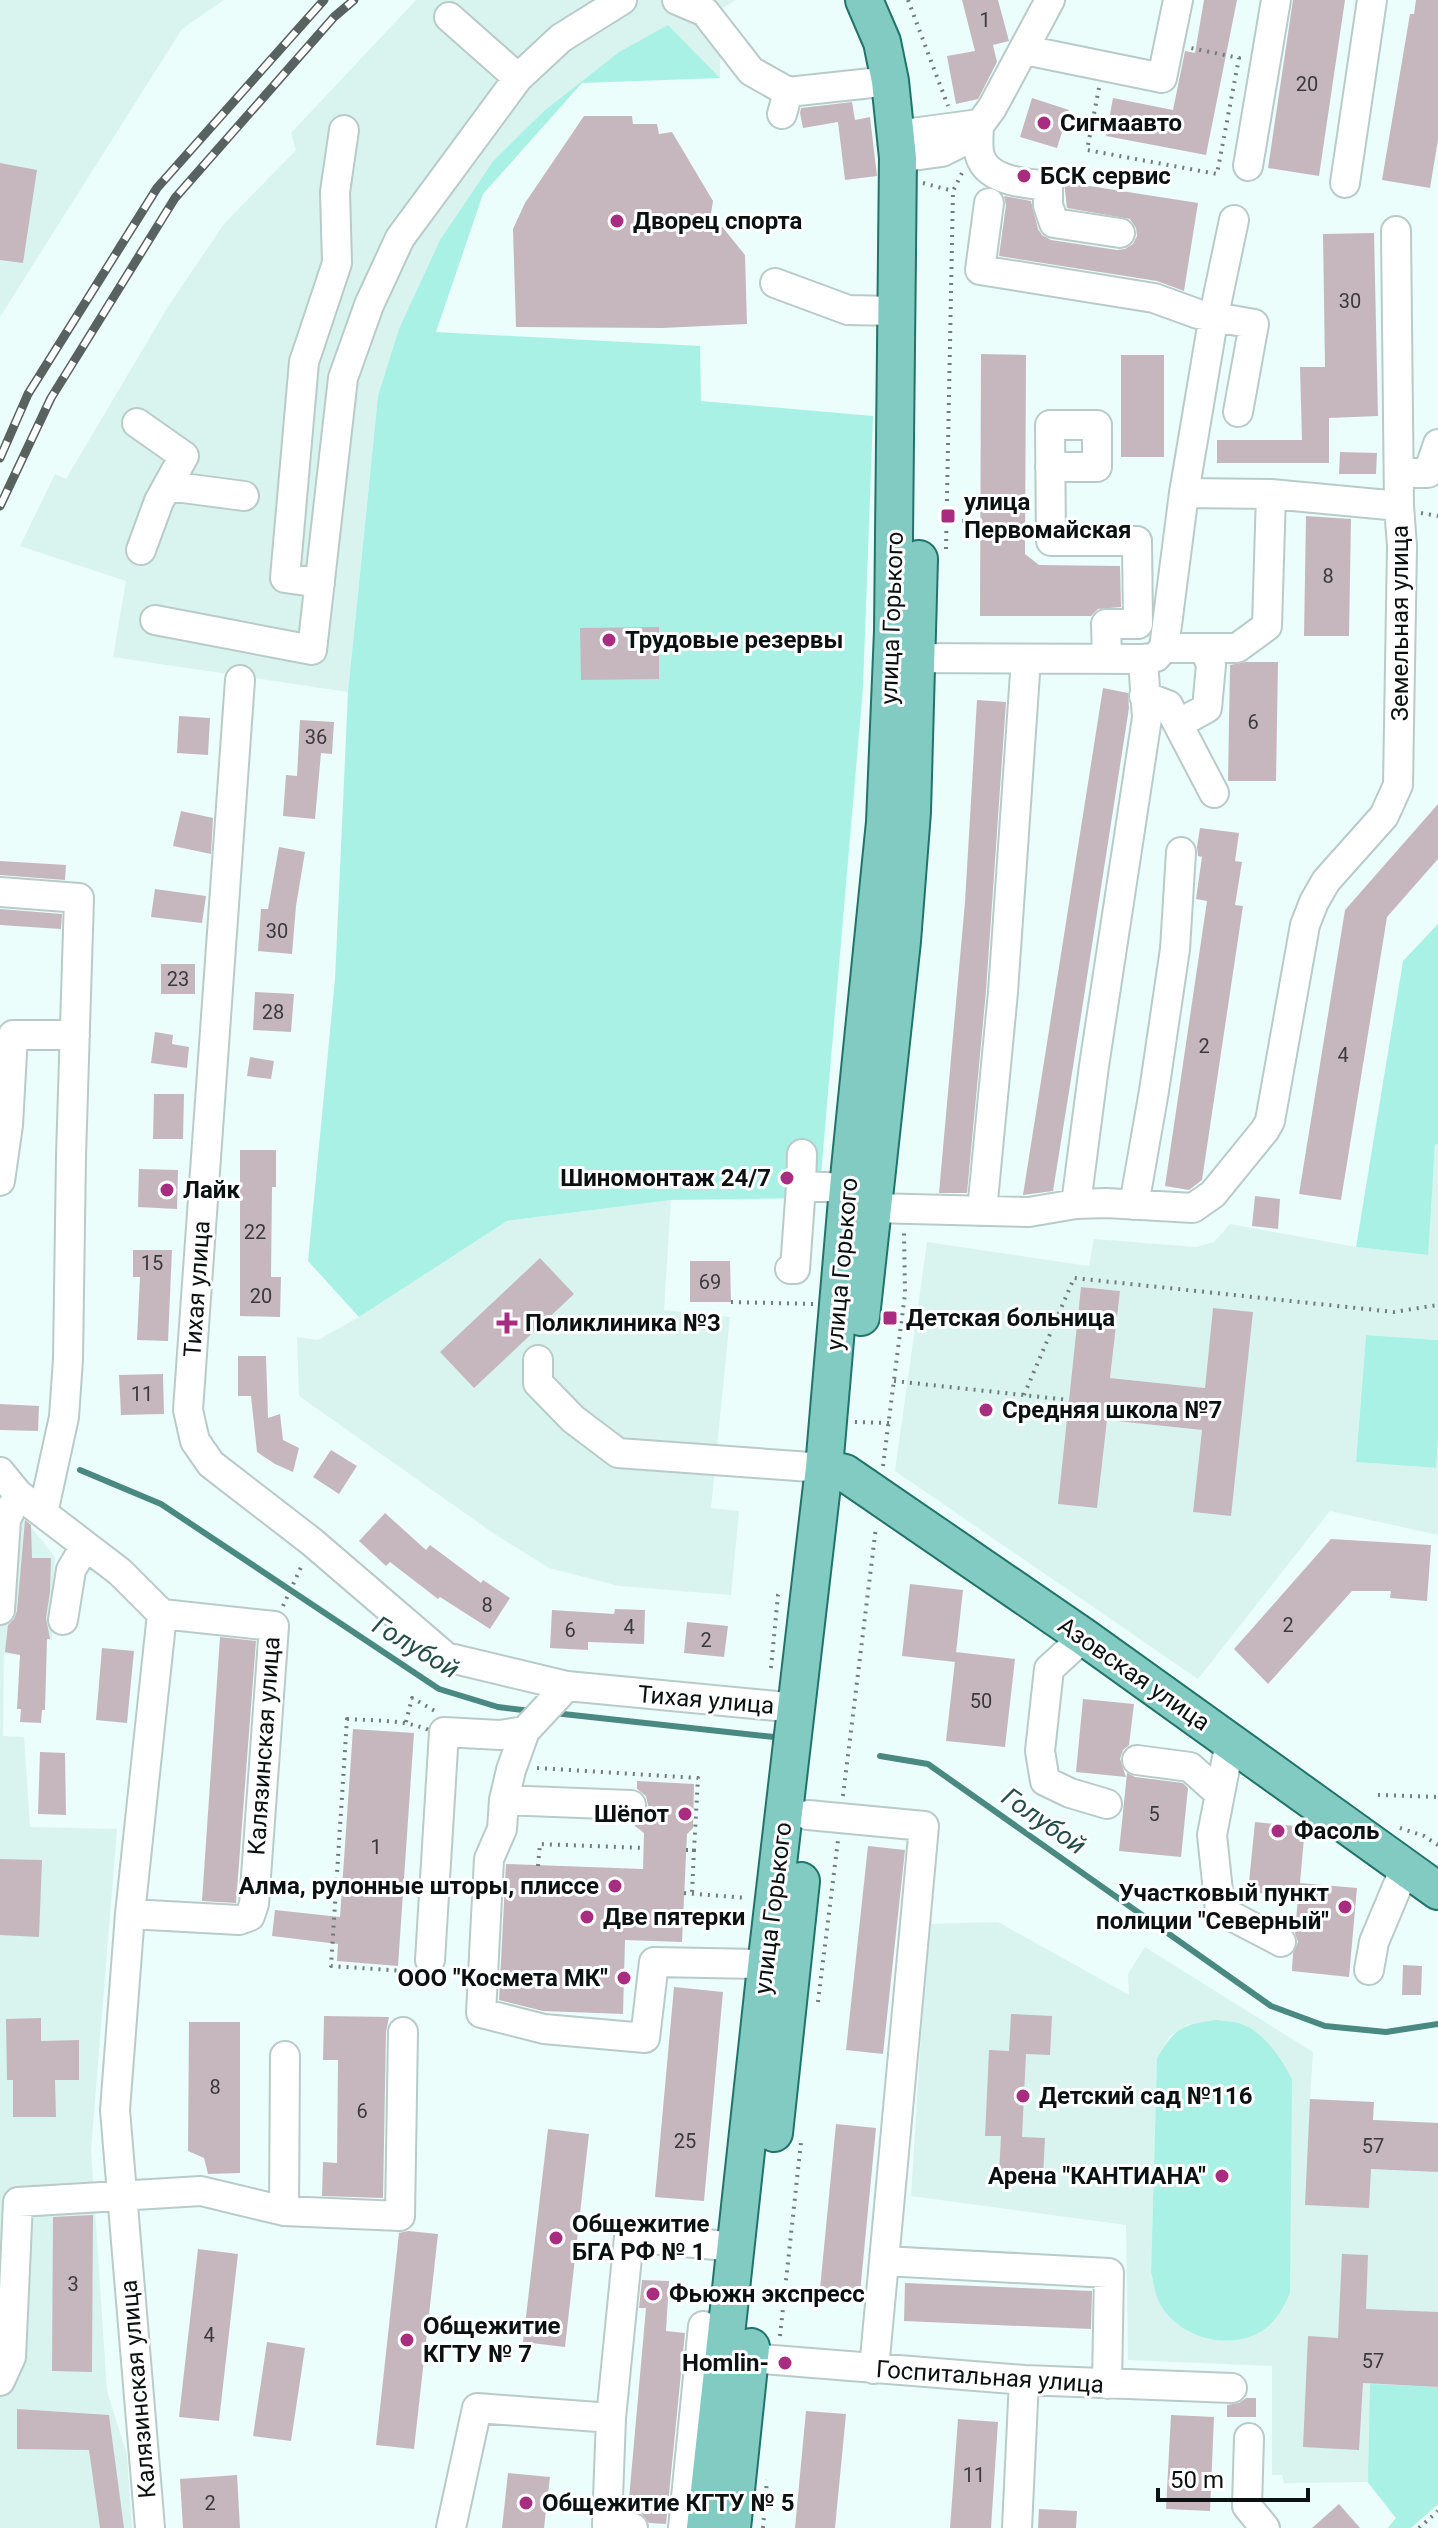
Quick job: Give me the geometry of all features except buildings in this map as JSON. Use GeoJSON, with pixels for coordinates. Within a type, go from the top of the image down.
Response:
{"type":"FeatureCollection","features":[{"type":"Feature","properties":{"kind":"main road","name":"улица Горького"},"geometry":{"type":"LineString","coordinates":[[705,2528],[797,1708],[834,1471],[861,1198],[903,927],[912,812],[904,658],[896,311],[915,88],[899,19],[864,0]]}},
{"type":"Feature","properties":{"kind":"main road","name":"улица Горького"},"geometry":{"type":"LineString","coordinates":[[899,19],[890,81],[908,145],[904,658]]}},
{"type":"Feature","properties":{"kind":"main road","name":"улица Горького"},"geometry":{"type":"LineString","coordinates":[[732,2528],[764,2359],[824,1817],[834,1471]]}},
{"type":"Feature","properties":{"kind":"main road","name":"Азовская улица"},"geometry":{"type":"LineString","coordinates":[[834,1471],[879,1497],[1084,1637],[1438,1891]]}},
{"type":"Feature","properties":{"kind":"street"},"geometry":{"type":"LineString","coordinates":[[155,620],[312,650],[343,378],[369,305],[400,238],[518,78],[561,38],[622,0]]}},
{"type":"Feature","properties":{"kind":"street"},"geometry":{"type":"LineString","coordinates":[[677,0],[705,12],[751,71],[785,103],[890,81]]}},
{"type":"Feature","properties":{"kind":"street"},"geometry":{"type":"LineString","coordinates":[[908,145],[942,152],[992,108],[1050,0]]}},
{"type":"Feature","properties":{"kind":"street"},"geometry":{"type":"LineString","coordinates":[[1025,50],[1162,78],[1178,0]]}},
{"type":"Feature","properties":{"kind":"street"},"geometry":{"type":"LineString","coordinates":[[1248,166],[1276,0]]}},
{"type":"Feature","properties":{"kind":"street"},"geometry":{"type":"LineString","coordinates":[[1345,183],[1372,0]]}},
{"type":"Feature","properties":{"kind":"street"},"geometry":{"type":"LineString","coordinates":[[449,17],[518,78]]}},
{"type":"Feature","properties":{"kind":"street"},"geometry":{"type":"LineString","coordinates":[[320,583],[285,578],[304,362],[337,263],[335,192],[344,130]]}},
{"type":"Feature","properties":{"kind":"street"},"geometry":{"type":"LineString","coordinates":[[964,132],[983,163],[1004,180],[1048,186],[1048,205],[1054,223],[1120,233]]}},
{"type":"Feature","properties":{"kind":"street"},"geometry":{"type":"LineString","coordinates":[[989,203],[980,270],[1155,293],[1198,314],[1254,324],[1238,412]]}},
{"type":"Feature","properties":{"kind":"street"},"geometry":{"type":"LineString","coordinates":[[1076,1204],[1154,654],[1214,315],[1234,220]]}},
{"type":"Feature","properties":{"kind":"street"},"geometry":{"type":"LineString","coordinates":[[1396,231],[1399,506]]}},
{"type":"Feature","properties":{"kind":"street"},"geometry":{"type":"LineString","coordinates":[[775,283],[848,310],[896,311]]}},
{"type":"Feature","properties":{"kind":"street"},"geometry":{"type":"LineString","coordinates":[[137,423],[184,456],[159,501],[141,550]]}},
{"type":"Feature","properties":{"kind":"street"},"geometry":{"type":"LineString","coordinates":[[1399,473],[1428,473],[1438,444]]}},
{"type":"Feature","properties":{"kind":"street"},"geometry":{"type":"LineString","coordinates":[[1050,467],[1051,541],[1137,541],[1138,624],[1106,624],[1107,659]]}},
{"type":"Feature","properties":{"kind":"street"},"geometry":{"type":"LineString","coordinates":[[168,486],[244,496]]}},
{"type":"Feature","properties":{"kind":"street","name":"Земельная улица"},"geometry":{"type":"LineString","coordinates":[[801,1186],[861,1198],[982,1211],[1029,1212],[1076,1204],[1193,1208],[1213,1194],[1270,1121],[1309,913],[1326,881],[1384,816],[1398,785],[1402,562],[1399,506],[1271,494],[1184,493]]}},
{"type":"Feature","properties":{"kind":"street"},"geometry":{"type":"LineString","coordinates":[[904,658],[1107,659],[1204,648],[1237,648],[1267,626],[1271,494]]}},
{"type":"Feature","properties":{"kind":"street"},"geometry":{"type":"LineString","coordinates":[[1178,724],[1207,708],[1211,665],[1204,648]]}},
{"type":"Feature","properties":{"kind":"street"},"geometry":{"type":"LineString","coordinates":[[982,1211],[1003,992],[1026,659]]}},
{"type":"Feature","properties":{"kind":"street","name":"Тихая улица"},"geometry":{"type":"LineString","coordinates":[[240,680],[188,1410],[195,1441],[211,1464],[312,1542],[446,1657],[562,1690],[797,1708]]}},
{"type":"Feature","properties":{"kind":"street"},"geometry":{"type":"LineString","coordinates":[[1146,707],[1168,705],[1214,793]]}},
{"type":"Feature","properties":{"kind":"street"},"geometry":{"type":"LineString","coordinates":[[1134,1205],[1175,949],[1181,852]]}},
{"type":"Feature","properties":{"kind":"street"},"geometry":{"type":"LineString","coordinates":[[0,892],[79,898],[68,1359],[64,1417],[43,1513]]}},
{"type":"Feature","properties":{"kind":"street"},"geometry":{"type":"LineString","coordinates":[[0,1181],[8,1125],[13,1035],[75,1035]]}},
{"type":"Feature","properties":{"kind":"street"},"geometry":{"type":"LineString","coordinates":[[790,1269],[795,1269],[802,1154]]}},
{"type":"Feature","properties":{"kind":"street"},"geometry":{"type":"LineString","coordinates":[[538,1360],[538,1383],[573,1419],[618,1453],[834,1471]]}},
{"type":"Feature","properties":{"kind":"street"},"geometry":{"type":"LineString","coordinates":[[0,1472],[18,1494],[120,1572],[162,1614]]}},
{"type":"Feature","properties":{"kind":"street"},"geometry":{"type":"LineString","coordinates":[[0,1610],[6,1520],[18,1494]]}},
{"type":"Feature","properties":{"kind":"street"},"geometry":{"type":"LineString","coordinates":[[63,1620],[71,1570],[85,1546]]}},
{"type":"Feature","properties":{"kind":"street","name":"Калязинская улица"},"geometry":{"type":"LineString","coordinates":[[130,1914],[239,1920],[250,1916],[254,1904],[274,1626],[162,1614],[130,1914],[115,2110],[150,2528]]}},
{"type":"Feature","properties":{"kind":"street"},"geometry":{"type":"LineString","coordinates":[[1084,1637],[1049,1669],[1040,1751],[1045,1781],[1070,1793],[1107,1804]]}},
{"type":"Feature","properties":{"kind":"street"},"geometry":{"type":"LineString","coordinates":[[562,1690],[525,1731],[511,1770],[502,1829],[489,1859],[481,2013],[544,2029],[645,2038],[654,1962],[758,1964],[766,1967]]}},
{"type":"Feature","properties":{"kind":"street"},"geometry":{"type":"LineString","coordinates":[[430,1960],[444,1732],[500,1735],[525,1731]]}},
{"type":"Feature","properties":{"kind":"street"},"geometry":{"type":"LineString","coordinates":[[1230,1742],[1212,1835],[1220,1910],[1281,1942]]}},
{"type":"Feature","properties":{"kind":"street"},"geometry":{"type":"LineString","coordinates":[[1137,1760],[1190,1767],[1220,1794]]}},
{"type":"Feature","properties":{"kind":"street"},"geometry":{"type":"LineString","coordinates":[[504,1800],[631,1805]]}},
{"type":"Feature","properties":{"kind":"street"},"geometry":{"type":"LineString","coordinates":[[824,1817],[924,1826],[874,2369]]}},
{"type":"Feature","properties":{"kind":"street"},"geometry":{"type":"LineString","coordinates":[[1369,1970],[1374,1942],[1405,1868]]}},
{"type":"Feature","properties":{"kind":"street"},"geometry":{"type":"LineString","coordinates":[[0,2381],[11,2357],[18,2202],[201,2191],[284,2211],[400,2216],[403,2032]]}},
{"type":"Feature","properties":{"kind":"street"},"geometry":{"type":"LineString","coordinates":[[284,2211],[285,2056]]}},
{"type":"Feature","properties":{"kind":"street"},"geometry":{"type":"LineString","coordinates":[[633,2528],[607,2525],[611,2418],[629,2237],[726,2246],[737,2250]]}},
{"type":"Feature","properties":{"kind":"street"},"geometry":{"type":"LineString","coordinates":[[884,2261],[1109,2273],[1107,2384]]}},
{"type":"Feature","properties":{"kind":"street"},"geometry":{"type":"LineString","coordinates":[[683,2528],[703,2326]]}},
{"type":"Feature","properties":{"kind":"street","name":"Госпитальная улица"},"geometry":{"type":"LineString","coordinates":[[764,2359],[1024,2380],[1232,2388]]}},
{"type":"Feature","properties":{"kind":"street"},"geometry":{"type":"LineString","coordinates":[[1017,2528],[1024,2380]]}},
{"type":"Feature","properties":{"kind":"street"},"geometry":{"type":"LineString","coordinates":[[451,2528],[477,2408],[611,2418]]}},
{"type":"Feature","properties":{"kind":"street"},"geometry":{"type":"LineString","coordinates":[[1249,2438],[1247,2506],[1265,2528]]}},
{"type":"Feature","properties":{"kind":"path"},"geometry":{"type":"LineString","coordinates":[[899,19],[964,132],[963,170],[953,191],[946,550]]}},
{"type":"Feature","properties":{"kind":"path"},"geometry":{"type":"LineString","coordinates":[[1103,66],[1087,150],[1217,174],[1239,58],[1169,44]]}},
{"type":"Feature","properties":{"kind":"path"},"geometry":{"type":"LineString","coordinates":[[946,521],[980,521]]}},
{"type":"Feature","properties":{"kind":"path"},"geometry":{"type":"LineString","coordinates":[[1024,1395],[1074,1278],[1394,1312],[1438,1305]]}},
{"type":"Feature","properties":{"kind":"path"},"geometry":{"type":"LineString","coordinates":[[731,1302],[824,1304]]}},
{"type":"Feature","properties":{"kind":"path"},"geometry":{"type":"LineString","coordinates":[[894,1381],[1069,1400]]}},
{"type":"Feature","properties":{"kind":"path"},"geometry":{"type":"LineString","coordinates":[[818,2002],[824,1817],[879,1497]]}},
{"type":"Feature","properties":{"kind":"path"},"geometry":{"type":"LineString","coordinates":[[274,1626],[312,1542]]}},
{"type":"Feature","properties":{"kind":"path"},"geometry":{"type":"LineString","coordinates":[[347,1719],[406,1722],[435,1733],[419,1972],[331,1966],[347,1719]]}},
{"type":"Feature","properties":{"kind":"path"},"geometry":{"type":"LineString","coordinates":[[1378,1795],[1438,1797]]}},
{"type":"Feature","properties":{"kind":"path"},"geometry":{"type":"LineString","coordinates":[[538,1866],[540,1844],[644,1848]]}},
{"type":"Feature","properties":{"kind":"path"},"geometry":{"type":"LineString","coordinates":[[686,1850],[694,1850],[692,1893]]}},
{"type":"Feature","properties":{"kind":"path"},"geometry":{"type":"LineString","coordinates":[[684,1893],[753,1898]]}},
{"type":"Feature","properties":{"kind":"path"},"geometry":{"type":"LineString","coordinates":[[764,2359],[802,2140]]}},
{"type":"Feature","properties":{"kind":"path"},"geometry":{"type":"LineString","coordinates":[[763,2528],[768,2467]]}},
{"type":"Feature","properties":{"kind":"path"},"geometry":{"type":"LineString","coordinates":[[1419,2528],[1438,2511]]}},
{"type":"Feature","properties":{"kind":"shaded area"},"geometry":{"type":"Polygon","coordinates":[[[0,0],[224,0],[182,29],[0,317],[0,0]]]}},
{"type":"Feature","properties":{"kind":"shaded area"},"geometry":{"type":"Polygon","coordinates":[[[416,0],[736,0],[721,9],[720,78],[668,26],[619,52],[545,110],[494,160],[378,396],[348,692],[113,657],[126,581],[20,546],[55,474],[66,479],[169,305],[224,224],[296,150],[291,133],[416,0]]]}},
{"type":"Feature","properties":{"kind":"shaded area","name":"Средняя школа №7"},"geometry":{"type":"Polygon","coordinates":[[[1438,1144],[1438,1340],[1366,1335],[1356,1462],[1435,1468],[1438,1436],[1438,1535],[1330,1511],[1198,1679],[895,1471],[927,1242],[1089,1266],[1094,1239],[1196,1247],[1214,1242],[1230,1224],[1356,1247],[1427,1255],[1435,1145],[1438,1144]],[[1082,1287],[1059,1504],[1097,1507],[1107,1420],[1202,1430],[1193,1512],[1231,1516],[1213,1308],[1205,1388],[1110,1378],[1120,1291],[1082,1287]]]}},
{"type":"Feature","properties":{"kind":"shaded area"},"geometry":{"type":"Polygon","coordinates":[[[671,1200],[664,1310],[730,1317],[711,1508],[739,1511],[731,1595],[619,1586],[549,1568],[493,1533],[299,1396],[297,1337],[318,1340],[507,1221],[671,1200]]]}},
{"type":"Feature","properties":{"kind":"shaded area"},"geometry":{"type":"Polygon","coordinates":[[[0,1488],[55,1557],[52,1640],[25,1638],[24,1655],[4,1654],[3,1736],[24,1737],[30,1827],[117,1829],[91,2150],[107,2391],[127,2455],[132,2528],[0,2528],[0,1488]]]}},
{"type":"Feature","properties":{"kind":"shaded area"},"geometry":{"type":"Polygon","coordinates":[[[998,1922],[1129,1995],[1128,1974],[1145,1947],[1313,2052],[1310,2099],[1373,2120],[1438,2123],[1438,2504],[1411,2528],[1388,2528],[1396,2518],[1367,2482],[1284,2483],[1282,2475],[1272,2475],[1272,2366],[1128,2360],[1126,2225],[911,2196],[928,1924],[998,1922]],[[1189,2024],[1170,2036],[1157,2058],[1151,2273],[1160,2304],[1175,2322],[1189,2024]]]}},
{"type":"Feature","properties":{"kind":"green space"},"geometry":{"type":"Polygon","coordinates":[[[668,25],[720,78],[582,83],[483,194],[436,332],[700,346],[701,401],[873,416],[863,687],[819,1198],[671,1200],[507,1221],[359,1317],[308,1261],[335,979],[348,692],[378,396],[399,329],[440,240],[494,160],[545,110],[619,52],[668,25]]]}},
{"type":"Feature","properties":{"kind":"green space"},"geometry":{"type":"Polygon","coordinates":[[[1438,924],[1438,1144],[1435,1145],[1428,1255],[1356,1247],[1403,961],[1438,924]]]}},
{"type":"Feature","properties":{"kind":"green space"},"geometry":{"type":"Polygon","coordinates":[[[1366,1335],[1438,1340],[1436,1468],[1356,1462],[1366,1335]]]}},
{"type":"Feature","properties":{"kind":"green space","name":"Арена \"КАНТИАНА\""},"geometry":{"type":"Polygon","coordinates":[[[1216,2020],[1238,2023],[1257,2033],[1277,2055],[1292,2079],[1290,2293],[1270,2324],[1247,2338],[1233,2340],[1204,2338],[1179,2325],[1160,2304],[1151,2273],[1157,2058],[1180,2030],[1216,2020]]]}},
{"type":"Feature","properties":{"kind":"green space"},"geometry":{"type":"Polygon","coordinates":[[[1370,2384],[1438,2387],[1438,2504],[1411,2528],[1388,2528],[1396,2518],[1368,2482],[1370,2384]]]}},
{"type":"Feature","properties":{"kind":"waterway","name":"Голубой"},"geometry":{"type":"LineString","coordinates":[[80,1470],[161,1504],[439,1689],[498,1707],[531,1711]]}},
{"type":"Feature","properties":{"kind":"waterway","name":"Голубой"},"geometry":{"type":"LineString","coordinates":[[554,1713],[774,1737]]}},
{"type":"Feature","properties":{"kind":"waterway","name":"Голубой"},"geometry":{"type":"LineString","coordinates":[[880,1756],[928,1764],[1271,2006],[1325,2026],[1386,2032],[1438,2024]]}},
{"type":"Feature","properties":{"kind":"railway"},"geometry":{"type":"LineString","coordinates":[[0,458],[28,394],[157,188],[324,0]]}},
{"type":"Feature","properties":{"kind":"railway"},"geometry":{"type":"LineString","coordinates":[[0,506],[51,398],[175,198],[334,17],[354,0]]}},
{"type":"Feature","properties":{"kind":"place","name":"Сигмаавто"},"geometry":{"type":"Point","coordinates":[1044,123]}},
{"type":"Feature","properties":{"kind":"place","name":"БСК сервис"},"geometry":{"type":"Point","coordinates":[1024,176]}},
{"type":"Feature","properties":{"kind":"place","name":"Дворец спорта"},"geometry":{"type":"Point","coordinates":[617,221]}},
{"type":"Feature","properties":{"kind":"place","name":"улица Первомайская"},"geometry":{"type":"Point","coordinates":[948,516]}},
{"type":"Feature","properties":{"kind":"place","name":"Трудовые резервы"},"geometry":{"type":"Point","coordinates":[609,640]}},
{"type":"Feature","properties":{"kind":"place","name":"Шиномонтаж 24/7"},"geometry":{"type":"Point","coordinates":[787,1178]}},
{"type":"Feature","properties":{"kind":"place","name":"Лайк"},"geometry":{"type":"Point","coordinates":[167,1190]}},
{"type":"Feature","properties":{"kind":"place","name":"Детская больница"},"geometry":{"type":"Point","coordinates":[890,1318]}},
{"type":"Feature","properties":{"kind":"place","name":"Поликлиника №3"},"geometry":{"type":"Point","coordinates":[507,1323]}},
{"type":"Feature","properties":{"kind":"place","name":"Средняя школа №7"},"geometry":{"type":"Point","coordinates":[986,1410]}},
{"type":"Feature","properties":{"kind":"place","name":"Шёпот"},"geometry":{"type":"Point","coordinates":[685,1814]}},
{"type":"Feature","properties":{"kind":"place","name":"Фасоль"},"geometry":{"type":"Point","coordinates":[1278,1831]}},
{"type":"Feature","properties":{"kind":"place","name":"Алма, рулонные шторы, плиссе"},"geometry":{"type":"Point","coordinates":[615,1886]}},
{"type":"Feature","properties":{"kind":"place","name":"Участковый пункт полиции \"Северный\""},"geometry":{"type":"Point","coordinates":[1345,1907]}},
{"type":"Feature","properties":{"kind":"place","name":"Две пятерки"},"geometry":{"type":"Point","coordinates":[587,1917]}},
{"type":"Feature","properties":{"kind":"place","name":"ООО \"Космета МК\""},"geometry":{"type":"Point","coordinates":[624,1978]}},
{"type":"Feature","properties":{"kind":"place","name":"Детский сад №116"},"geometry":{"type":"Point","coordinates":[1023,2096]}},
{"type":"Feature","properties":{"kind":"place","name":"Арена \"КАНТИАНА\""},"geometry":{"type":"Point","coordinates":[1222,2176]}},
{"type":"Feature","properties":{"kind":"place","name":"Общежитие БГА РФ № 1"},"geometry":{"type":"Point","coordinates":[556,2238]}},
{"type":"Feature","properties":{"kind":"place","name":"Фьюжн экспресс"},"geometry":{"type":"Point","coordinates":[653,2294]}},
{"type":"Feature","properties":{"kind":"place","name":"Общежитие КГТУ № 7"},"geometry":{"type":"Point","coordinates":[407,2340]}},
{"type":"Feature","properties":{"kind":"place","name":"Homlin-"},"geometry":{"type":"Point","coordinates":[785,2363]}},
{"type":"Feature","properties":{"kind":"place","name":"Общежитие КГТУ № 5"},"geometry":{"type":"Point","coordinates":[526,2503]}}]}
